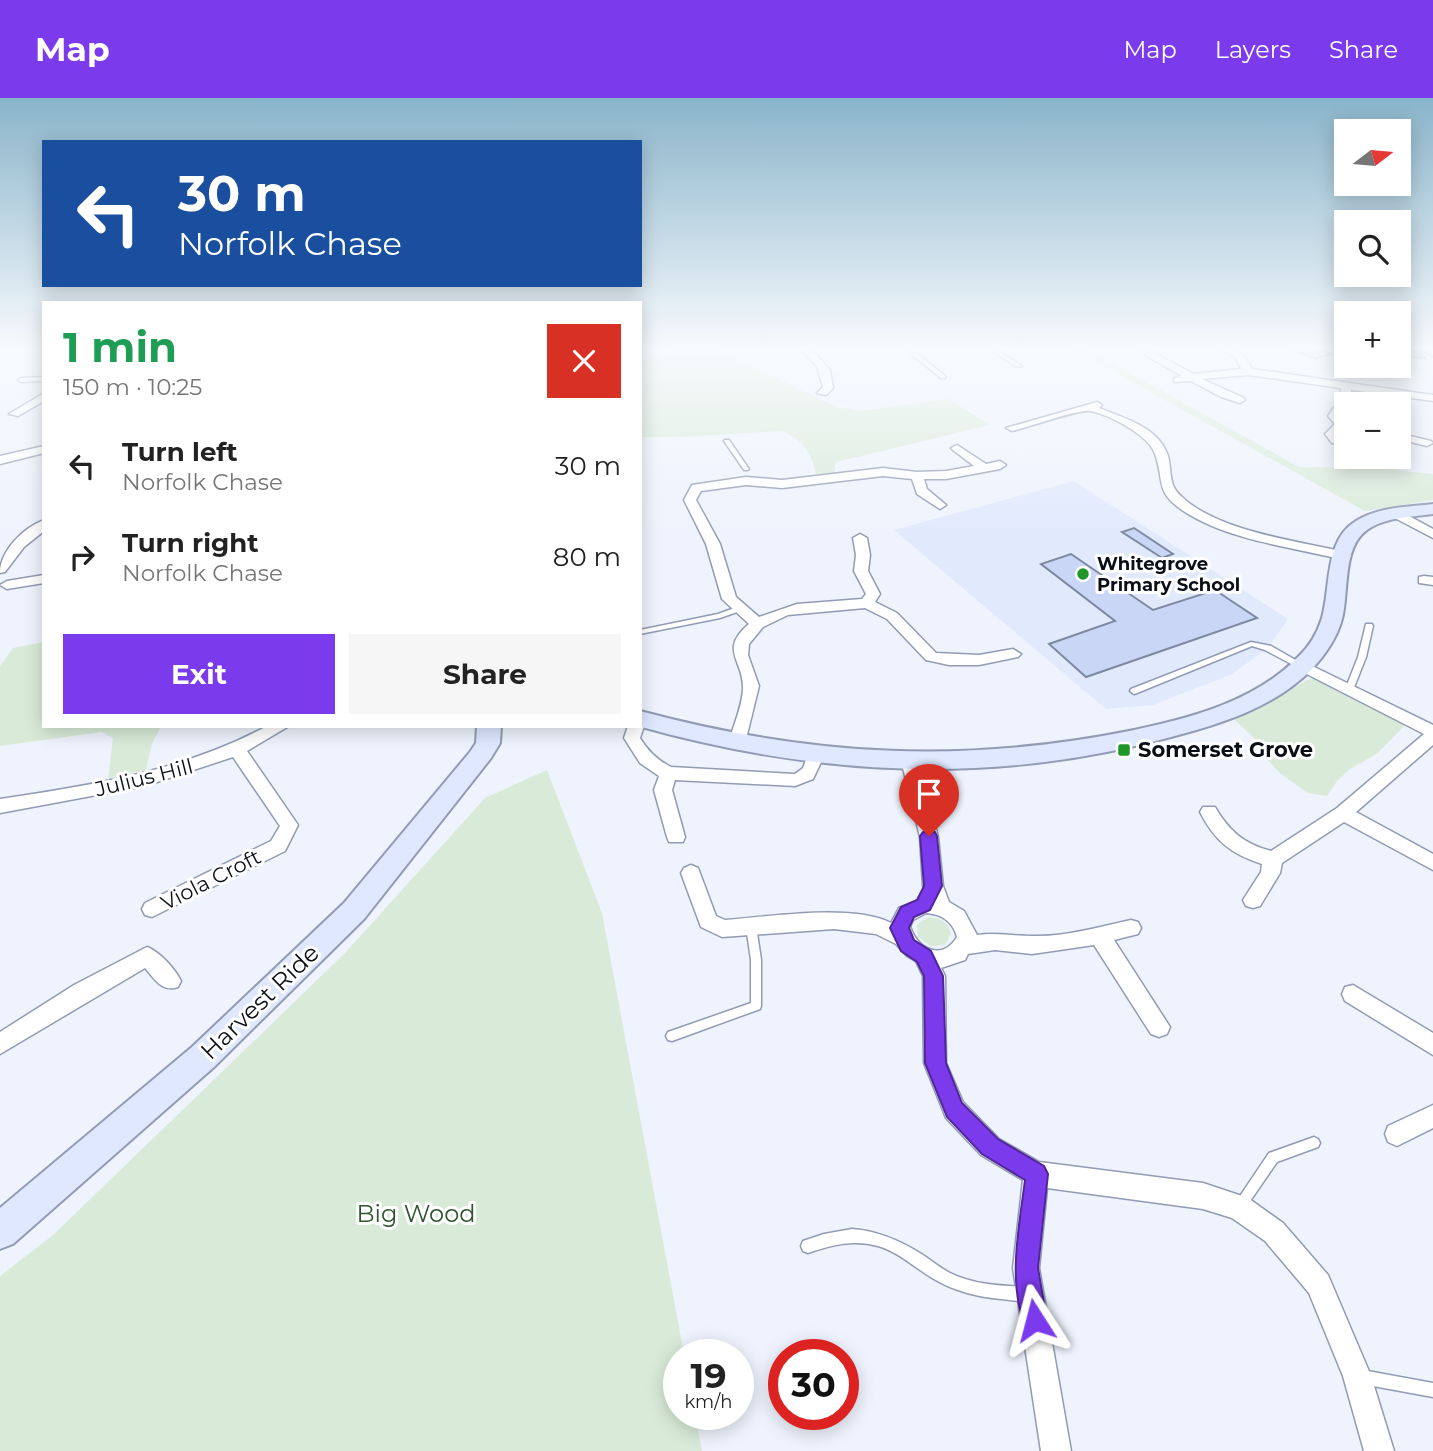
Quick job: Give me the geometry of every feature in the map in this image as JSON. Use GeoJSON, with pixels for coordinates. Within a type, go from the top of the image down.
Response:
{"type":"FeatureCollection","features":[{"type":"Feature","properties":{"kind":"street"},"geometry":{"type":"LineString","coordinates":[[14,414],[20,410]]}},
{"type":"Feature","properties":{"kind":"street"},"geometry":{"type":"LineString","coordinates":[[1012,428],[1077,410]]}},
{"type":"Feature","properties":{"kind":"street"},"geometry":{"type":"LineString","coordinates":[[1095,410],[1137,429],[1153,441],[1161,454],[1164,485],[1179,502],[1199,514],[1219,523],[1343,555]]}},
{"type":"Feature","properties":{"kind":"street"},"geometry":{"type":"LineString","coordinates":[[1411,439],[1427,443]]}},
{"type":"Feature","properties":{"kind":"street"},"geometry":{"type":"LineString","coordinates":[[957,447],[981,466]]}},
{"type":"Feature","properties":{"kind":"street"},"geometry":{"type":"LineString","coordinates":[[0,460],[42,449]]}},
{"type":"Feature","properties":{"kind":"street"},"geometry":{"type":"LineString","coordinates":[[758,624],[729,598],[713,544],[690,500],[696,488],[746,475],[782,484],[883,472],[917,476],[946,475],[981,466],[1000,465]]}},
{"type":"Feature","properties":{"kind":"street"},"geometry":{"type":"LineString","coordinates":[[917,476],[921,491],[940,505]]}},
{"type":"Feature","properties":{"kind":"street"},"geometry":{"type":"LineString","coordinates":[[642,721],[737,743],[815,756],[910,760],[1001,758],[1064,751],[1128,740],[1202,721],[1258,697],[1302,666],[1329,627],[1347,538],[1362,525],[1398,514],[1432,510]]}},
{"type":"Feature","properties":{"kind":"street"},"geometry":{"type":"LineString","coordinates":[[1398,514],[1433,534]]}},
{"type":"Feature","properties":{"kind":"street"},"geometry":{"type":"LineString","coordinates":[[0,569],[19,544],[42,526]]}},
{"type":"Feature","properties":{"kind":"street"},"geometry":{"type":"LineString","coordinates":[[860,538],[863,555],[861,571],[873,594],[867,603]]}},
{"type":"Feature","properties":{"kind":"street"},"geometry":{"type":"LineString","coordinates":[[0,543],[19,544]]}},
{"type":"Feature","properties":{"kind":"street"},"geometry":{"type":"LineString","coordinates":[[2,586],[42,579]]}},
{"type":"Feature","properties":{"kind":"street"},"geometry":{"type":"LineString","coordinates":[[737,743],[751,696],[751,681],[741,660],[741,644],[748,631],[773,614],[789,608],[828,605],[846,607],[867,603],[892,616],[931,657],[979,660],[1013,654]]}},
{"type":"Feature","properties":{"kind":"street"},"geometry":{"type":"LineString","coordinates":[[1253,900],[1270,873],[1273,859],[1343,813],[1433,734],[1302,666]]}},
{"type":"Feature","properties":{"kind":"street","name":"Julius Hill"},"geometry":{"type":"LineString","coordinates":[[0,806],[128,786],[197,766],[277,728]]}},
{"type":"Feature","properties":{"kind":"street"},"geometry":{"type":"LineString","coordinates":[[637,728],[632,738],[644,759],[656,769],[668,773],[795,780],[806,778],[812,770],[815,756]]}},
{"type":"Feature","properties":{"kind":"street","name":"Harvest Ride"},"geometry":{"type":"LineString","coordinates":[[0,1231],[203,1057],[354,911],[446,802],[496,732]]}},
{"type":"Feature","properties":{"kind":"street","name":"Viola Croft"},"geometry":{"type":"LineString","coordinates":[[152,909],[278,846],[289,825],[236,749]]}},
{"type":"Feature","properties":{"kind":"street"},"geometry":{"type":"LineString","coordinates":[[910,760],[929,836],[932,906]]}},
{"type":"Feature","properties":{"kind":"street"},"geometry":{"type":"LineString","coordinates":[[668,773],[663,790],[676,837]]}},
{"type":"Feature","properties":{"kind":"street"},"geometry":{"type":"LineString","coordinates":[[1209,812],[1219,831],[1234,845],[1251,854],[1273,859]]}},
{"type":"Feature","properties":{"kind":"street"},"geometry":{"type":"LineString","coordinates":[[1343,813],[1433,863]]}},
{"type":"Feature","properties":{"kind":"street"},"geometry":{"type":"LineString","coordinates":[[691,873],[708,921],[722,929],[834,921],[902,928]]}},
{"type":"Feature","properties":{"kind":"street"},"geometry":{"type":"LineString","coordinates":[[932,906],[960,919],[965,937],[953,957],[934,964],[915,952],[902,928],[907,912],[932,906]]}},
{"type":"Feature","properties":{"kind":"street"},"geometry":{"type":"LineString","coordinates":[[965,937],[1032,945],[1067,942],[1131,928]]}},
{"type":"Feature","properties":{"kind":"street"},"geometry":{"type":"LineString","coordinates":[[1099,935],[1160,1027]]}},
{"type":"Feature","properties":{"kind":"street"},"geometry":{"type":"LineString","coordinates":[[0,1044],[82,992],[147,956],[170,981]]}},
{"type":"Feature","properties":{"kind":"street"},"geometry":{"type":"LineString","coordinates":[[934,964],[935,1063],[954,1110],[990,1147],[1037,1174],[1203,1196],[1239,1207],[1274,1232],[1319,1284],[1357,1376],[1379,1451]]}},
{"type":"Feature","properties":{"kind":"street"},"geometry":{"type":"LineString","coordinates":[[1353,994],[1433,1045]]}},
{"type":"Feature","properties":{"kind":"street"},"geometry":{"type":"LineString","coordinates":[[1397,1134],[1433,1116]]}},
{"type":"Feature","properties":{"kind":"street"},"geometry":{"type":"LineString","coordinates":[[1037,1174],[1026,1268],[1056,1451]]}},
{"type":"Feature","properties":{"kind":"lane"},"geometry":{"type":"LineString","coordinates":[[727,441],[746,475]]}},
{"type":"Feature","properties":{"kind":"lane"},"geometry":{"type":"LineString","coordinates":[[642,632],[720,616],[740,608]]}},
{"type":"Feature","properties":{"kind":"lane"},"geometry":{"type":"LineString","coordinates":[[1349,690],[1363,657],[1370,626]]}},
{"type":"Feature","properties":{"kind":"lane"},"geometry":{"type":"LineString","coordinates":[[1134,691],[1251,644],[1268,648],[1302,666]]}},
{"type":"Feature","properties":{"kind":"lane"},"geometry":{"type":"LineString","coordinates":[[672,1036],[756,1006],[756,960],[751,926]]}},
{"type":"Feature","properties":{"kind":"lane"},"geometry":{"type":"LineString","coordinates":[[1239,1207],[1273,1157],[1314,1143]]}},
{"type":"Feature","properties":{"kind":"lane"},"geometry":{"type":"LineString","coordinates":[[808,1246],[851,1234],[872,1236],[903,1250],[947,1279],[960,1284],[995,1292],[1031,1294]]}},
{"type":"Feature","properties":{"kind":"lane"},"geometry":{"type":"LineString","coordinates":[[1357,1376],[1433,1390]]}},
{"type":"Feature","properties":{"kind":"shaded area","name":"Whitegrove Primary School"},"geometry":{"type":"Polygon","coordinates":[[[1074,481],[1288,619],[1268,648],[1232,674],[1153,705],[1106,709],[894,530],[1074,481]]]}},
{"type":"Feature","properties":{"kind":"green space"},"geometry":{"type":"Polygon","coordinates":[[[642,410],[966,410],[990,425],[836,462],[834,473],[816,474],[812,460],[800,442],[781,431],[642,437],[642,410]]]}},
{"type":"Feature","properties":{"kind":"green space"},"geometry":{"type":"Polygon","coordinates":[[[1183,410],[1197,410],[1299,467],[1385,469],[1433,474],[1433,500],[1365,511],[1183,410]]]}},
{"type":"Feature","properties":{"kind":"green space"},"geometry":{"type":"Polygon","coordinates":[[[42,642],[42,728],[160,728],[152,744],[146,770],[108,778],[113,738],[102,732],[0,746],[0,666],[13,648],[42,642]]]}},
{"type":"Feature","properties":{"kind":"green space"},"geometry":{"type":"Polygon","coordinates":[[[1312,678],[1406,724],[1378,753],[1350,769],[1337,781],[1327,796],[1308,793],[1281,774],[1263,755],[1259,743],[1233,718],[1312,678]]]}},
{"type":"Feature","properties":{"kind":"green space","name":"Big Wood"},"geometry":{"type":"Polygon","coordinates":[[[547,770],[602,913],[681,1339],[663,1339],[663,1430],[698,1430],[702,1451],[0,1451],[0,1276],[53,1235],[345,953],[485,798],[547,770]]]}},
{"type":"Feature","properties":{"kind":"green space"},"geometry":{"type":"Polygon","coordinates":[[[929,917],[948,926],[951,934],[945,945],[930,946],[918,937],[917,924],[929,917]]]}},
{"type":"Feature","properties":{"kind":"building"},"geometry":{"type":"Polygon","coordinates":[[[1134,528],[1173,554],[1162,558],[1122,532],[1134,528]]]}},
{"type":"Feature","properties":{"kind":"building"},"geometry":{"type":"Polygon","coordinates":[[[1071,554],[1153,610],[1215,590],[1257,618],[1086,677],[1049,644],[1115,621],[1041,564],[1071,554]]]}},
{"type":"Feature","properties":{"kind":"place","name":"Whitegrove Primary School"},"geometry":{"type":"Point","coordinates":[1083,574]}},
{"type":"Feature","properties":{"kind":"place","name":"Somerset Grove"},"geometry":{"type":"Point","coordinates":[1124,750]}},
{"type":"Feature","properties":{"kind":"route"},"geometry":{"type":"LineString","coordinates":[[929,836],[933,886],[924,905],[914,907],[902,918],[902,938],[907,946],[924,957],[934,976],[935,1063],[954,1110],[990,1147],[1037,1174],[1026,1268],[1035,1320]]}}]}
